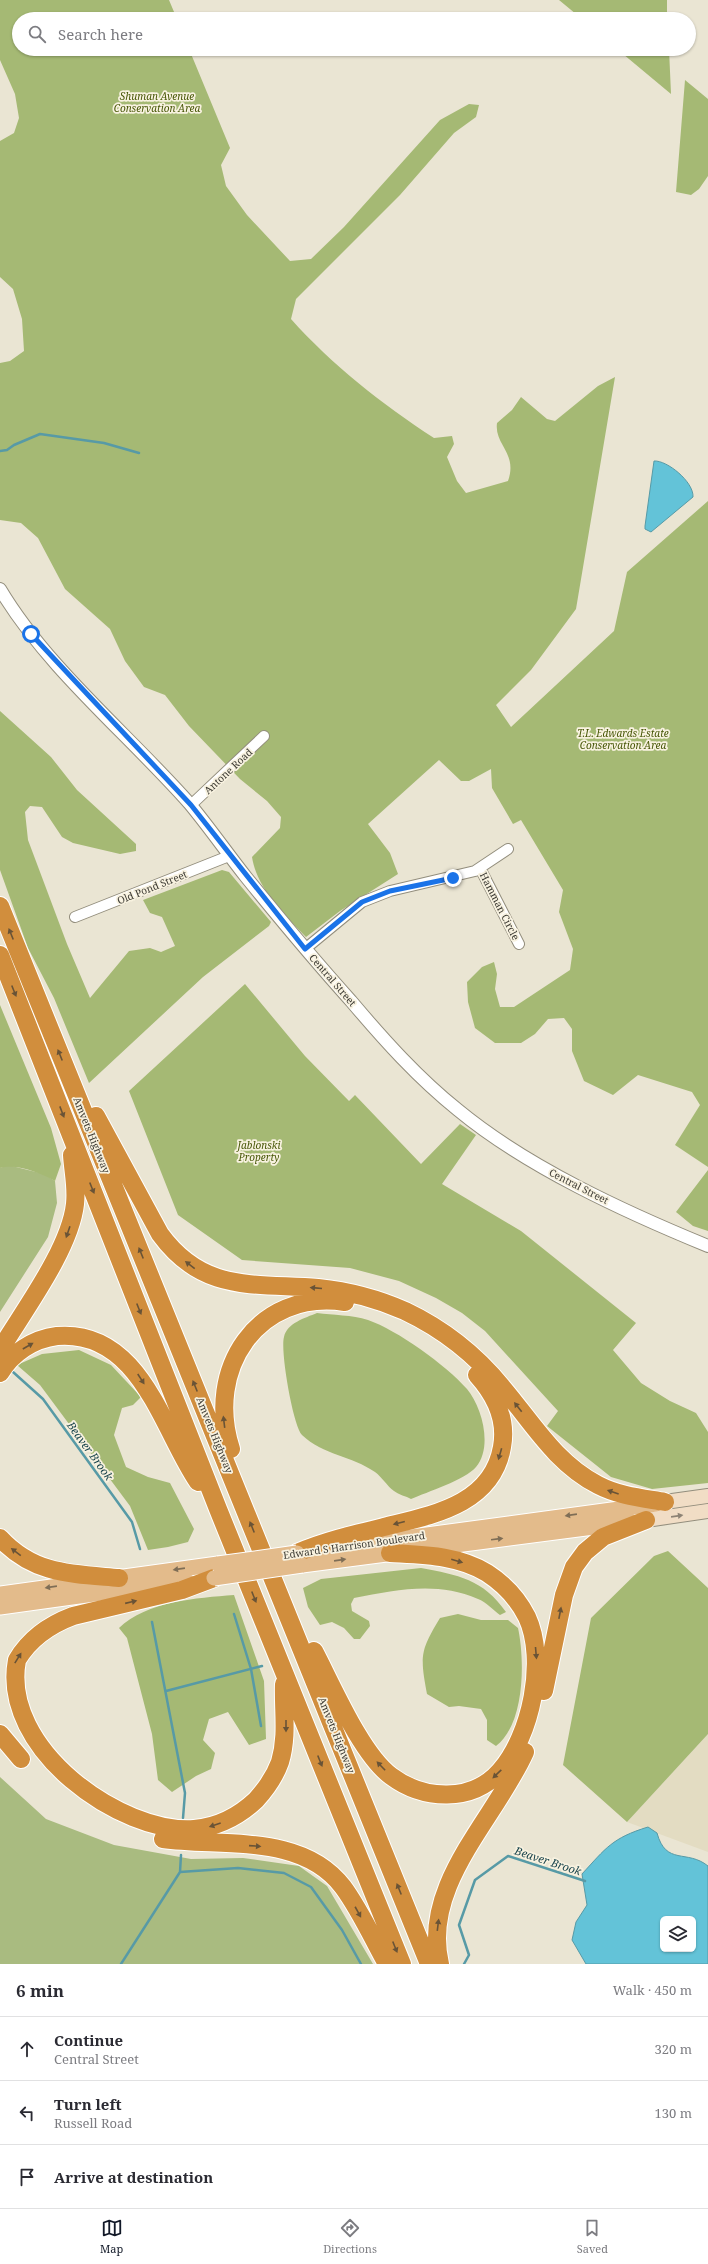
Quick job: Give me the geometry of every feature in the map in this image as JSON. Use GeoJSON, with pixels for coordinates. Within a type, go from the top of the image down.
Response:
{"type":"FeatureCollection","features":[{"type":"Feature","properties":{"kind":"highway","name":"Amvets Highway"},"geometry":{"type":"LineString","coordinates":[[0,906],[429,1964]]}},
{"type":"Feature","properties":{"kind":"highway","name":"Amvets Highway"},"geometry":{"type":"LineString","coordinates":[[0,955],[218,1509],[402,1964]]}},
{"type":"Feature","properties":{"kind":"highway"},"geometry":{"type":"LineString","coordinates":[[68,1075],[88,1100],[160,1234],[172,1250],[198,1271],[224,1281],[237,1283],[338,1291],[372,1299],[405,1312],[449,1336],[477,1360],[503,1387],[556,1455],[571,1469],[607,1490],[626,1496],[665,1502]]}},
{"type":"Feature","properties":{"kind":"highway"},"geometry":{"type":"LineString","coordinates":[[0,1350],[56,1258],[67,1234],[75,1197],[72,1138]]}},
{"type":"Feature","properties":{"kind":"highway"},"geometry":{"type":"LineString","coordinates":[[236,1487],[233,1453],[225,1426],[223,1409],[228,1376],[234,1359],[245,1341],[258,1326],[278,1312],[303,1303],[327,1301],[350,1303],[376,1310],[422,1331],[457,1355],[476,1374],[495,1399],[503,1431],[499,1459],[488,1480],[480,1489],[462,1503],[438,1514],[321,1543],[299,1559]]}},
{"type":"Feature","properties":{"kind":"highway"},"geometry":{"type":"LineString","coordinates":[[0,1373],[8,1362],[26,1347],[43,1339],[76,1336],[88,1339],[113,1352],[140,1377],[197,1481],[218,1509]]}},
{"type":"Feature","properties":{"kind":"highway"},"geometry":{"type":"LineString","coordinates":[[440,1964],[436,1938],[437,1923],[444,1895],[454,1873],[514,1774],[535,1729],[570,1575],[585,1552],[603,1537],[646,1520]]}},
{"type":"Feature","properties":{"kind":"highway"},"geometry":{"type":"LineString","coordinates":[[0,1538],[24,1558],[52,1571],[68,1574],[120,1578]]}},
{"type":"Feature","properties":{"kind":"highway"},"geometry":{"type":"LineString","coordinates":[[294,1628],[311,1647],[366,1748],[390,1775],[402,1784],[425,1793],[448,1795],[469,1791],[495,1777],[505,1765],[516,1746],[530,1705],[537,1664],[534,1639],[528,1618],[509,1591],[499,1582],[474,1567],[436,1556],[390,1553]]}},
{"type":"Feature","properties":{"kind":"highway"},"geometry":{"type":"LineString","coordinates":[[216,1571],[182,1590],[73,1616],[57,1622],[34,1638],[16,1662],[7,1687],[7,1708],[10,1719],[23,1744],[37,1760],[64,1784],[86,1799],[111,1811],[140,1822],[168,1828],[181,1830],[209,1827],[232,1818],[252,1804],[275,1774],[285,1740],[284,1673]]}},
{"type":"Feature","properties":{"kind":"highway"},"geometry":{"type":"LineString","coordinates":[[0,1734],[30,1769]]}},
{"type":"Feature","properties":{"kind":"highway"},"geometry":{"type":"LineString","coordinates":[[81,1808],[122,1827],[163,1839],[276,1848],[306,1856],[332,1874],[343,1887],[387,1964]]}},
{"type":"Feature","properties":{"kind":"main road","name":"Edward S Harrison Boulevard"},"geometry":{"type":"LineString","coordinates":[[0,1607],[216,1571],[708,1496]]}},
{"type":"Feature","properties":{"kind":"main road","name":"Edward S Harrison Boulevard"},"geometry":{"type":"LineString","coordinates":[[299,1559],[390,1553],[708,1512]]}},
{"type":"Feature","properties":{"kind":"main road","name":"Edward S Harrison Boulevard"},"geometry":{"type":"LineString","coordinates":[[0,1594],[120,1578],[216,1571]]}},
{"type":"Feature","properties":{"kind":"street","name":"Central Street"},"geometry":{"type":"LineString","coordinates":[[0,589],[21,622],[40,645],[191,805],[305,949],[406,1063],[439,1094],[477,1126],[508,1147],[567,1180],[708,1246]]}},
{"type":"Feature","properties":{"kind":"street","name":"Antone Road"},"geometry":{"type":"LineString","coordinates":[[191,805],[264,736]]}},
{"type":"Feature","properties":{"kind":"street"},"geometry":{"type":"LineString","coordinates":[[305,949],[350,910],[369,899],[390,891],[453,878],[480,868],[508,849]]}},
{"type":"Feature","properties":{"kind":"street","name":"Old Pond Street"},"geometry":{"type":"LineString","coordinates":[[75,917],[230,856]]}},
{"type":"Feature","properties":{"kind":"street","name":"Hamman Circle"},"geometry":{"type":"LineString","coordinates":[[480,868],[519,944]]}},
{"type":"Feature","properties":{"kind":"shaded area"},"geometry":{"type":"Polygon","coordinates":[[[708,1734],[708,1852],[627,1822],[708,1734]]]}},
{"type":"Feature","properties":{"kind":"green space"},"geometry":{"type":"Polygon","coordinates":[[[0,0],[169,0],[174,12],[12,12],[12,56],[192,56],[230,148],[221,165],[226,186],[247,215],[290,261],[311,259],[344,227],[440,120],[469,104],[479,105],[476,117],[454,133],[400,195],[296,299],[291,319],[340,368],[396,412],[434,438],[452,436],[454,444],[447,457],[457,481],[466,493],[508,481],[510,463],[497,431],[497,423],[512,410],[521,397],[547,419],[555,421],[598,386],[615,377],[576,609],[531,670],[496,705],[511,727],[614,631],[627,572],[708,501],[708,1167],[675,1145],[700,1105],[692,1092],[638,1075],[613,1095],[584,1081],[572,1051],[572,1029],[564,1018],[548,1019],[535,1034],[521,1043],[495,1043],[475,1028],[468,1002],[467,982],[482,967],[494,962],[497,974],[495,989],[500,1007],[514,1007],[570,970],[573,949],[559,912],[563,890],[521,820],[513,824],[492,788],[491,769],[469,781],[461,781],[439,760],[368,824],[390,853],[398,874],[340,911],[306,937],[273,901],[266,891],[255,869],[252,857],[280,828],[281,817],[267,801],[240,779],[189,726],[165,695],[144,687],[125,661],[110,629],[65,589],[38,538],[21,523],[0,520],[0,363],[10,361],[24,351],[22,319],[13,289],[0,277],[0,141],[14,133],[19,118],[15,94],[0,60],[0,0]]]}},
{"type":"Feature","properties":{"kind":"green space"},"geometry":{"type":"Polygon","coordinates":[[[559,0],[667,0],[667,12],[574,12],[559,0]]]}},
{"type":"Feature","properties":{"kind":"green space"},"geometry":{"type":"Polygon","coordinates":[[[625,56],[669,56],[671,94],[625,56]]]}},
{"type":"Feature","properties":{"kind":"green space"},"geometry":{"type":"Polygon","coordinates":[[[685,80],[708,99],[708,176],[699,189],[691,195],[676,192],[685,80]]]}},
{"type":"Feature","properties":{"kind":"green space"},"geometry":{"type":"Polygon","coordinates":[[[0,711],[51,757],[77,790],[136,844],[136,851],[120,854],[73,843],[62,837],[42,807],[30,806],[25,812],[28,840],[67,944],[90,998],[129,951],[150,948],[161,952],[175,946],[162,917],[150,913],[143,900],[222,870],[229,872],[271,922],[269,926],[203,977],[89,1083],[54,998],[28,948],[0,870],[0,711]]]}},
{"type":"Feature","properties":{"kind":"green space","name":"Jablonski Property"},"geometry":{"type":"Polygon","coordinates":[[[245,984],[305,1056],[349,1101],[355,1095],[421,1164],[460,1124],[476,1135],[442,1184],[521,1231],[636,1323],[613,1350],[641,1383],[670,1401],[696,1413],[708,1432],[708,1483],[652,1489],[611,1477],[547,1426],[558,1411],[485,1331],[462,1313],[436,1298],[399,1281],[350,1268],[242,1260],[178,1215],[129,1091],[245,984]]]}},
{"type":"Feature","properties":{"kind":"green space"},"geometry":{"type":"Polygon","coordinates":[[[0,1005],[51,1128],[61,1164],[55,1181],[36,1172],[21,1168],[0,1168],[0,1005]]]}},
{"type":"Feature","properties":{"kind":"green space"},"geometry":{"type":"Polygon","coordinates":[[[8,1165],[44,1174],[55,1181],[57,1203],[48,1237],[0,1312],[0,1168],[8,1165]]]}},
{"type":"Feature","properties":{"kind":"green space"},"geometry":{"type":"Polygon","coordinates":[[[708,1170],[708,1231],[693,1226],[676,1212],[708,1170]]]}},
{"type":"Feature","properties":{"kind":"green space"},"geometry":{"type":"Polygon","coordinates":[[[317,1313],[356,1317],[380,1325],[407,1340],[434,1359],[467,1389],[481,1416],[485,1438],[481,1459],[471,1472],[455,1481],[411,1499],[394,1491],[375,1472],[357,1462],[319,1447],[302,1435],[298,1429],[291,1403],[283,1345],[284,1337],[289,1328],[302,1319],[317,1313]]]}},
{"type":"Feature","properties":{"kind":"green space"},"geometry":{"type":"Polygon","coordinates":[[[79,1350],[111,1365],[141,1397],[133,1405],[122,1408],[114,1435],[126,1467],[148,1477],[170,1483],[194,1529],[188,1542],[148,1550],[130,1506],[40,1385],[17,1365],[42,1354],[79,1350]]]}},
{"type":"Feature","properties":{"kind":"green space"},"geometry":{"type":"Polygon","coordinates":[[[668,1551],[708,1588],[708,1734],[627,1822],[563,1765],[591,1618],[654,1556],[668,1551]]]}},
{"type":"Feature","properties":{"kind":"green space"},"geometry":{"type":"Polygon","coordinates":[[[421,1568],[458,1576],[479,1585],[497,1601],[506,1612],[500,1615],[481,1600],[462,1593],[447,1590],[416,1589],[370,1595],[354,1598],[351,1604],[352,1611],[369,1621],[370,1626],[360,1639],[354,1639],[344,1628],[332,1622],[320,1625],[308,1607],[303,1588],[321,1579],[421,1568]]]}},
{"type":"Feature","properties":{"kind":"green space"},"geometry":{"type":"Polygon","coordinates":[[[234,1595],[264,1681],[266,1739],[249,1745],[228,1712],[209,1719],[203,1740],[215,1753],[211,1769],[196,1776],[172,1792],[158,1780],[152,1734],[127,1638],[119,1628],[130,1619],[158,1606],[173,1602],[234,1595]]]}},
{"type":"Feature","properties":{"kind":"green space"},"geometry":{"type":"Polygon","coordinates":[[[458,1614],[481,1620],[508,1620],[518,1628],[522,1657],[522,1674],[518,1707],[513,1723],[506,1736],[496,1746],[487,1740],[487,1720],[481,1709],[459,1706],[449,1707],[427,1694],[423,1671],[423,1654],[425,1647],[440,1618],[458,1614]]]}},
{"type":"Feature","properties":{"kind":"green space"},"geometry":{"type":"Polygon","coordinates":[[[0,1777],[46,1819],[114,1845],[191,1859],[243,1858],[299,1866],[327,1886],[373,1964],[0,1964],[0,1777]]]}},
{"type":"Feature","properties":{"kind":"water"},"geometry":{"type":"Polygon","coordinates":[[[654,461],[666,464],[679,473],[689,485],[693,497],[651,532],[645,529],[645,526],[654,461]]]}},
{"type":"Feature","properties":{"kind":"water"},"geometry":{"type":"Polygon","coordinates":[[[648,1827],[657,1833],[666,1850],[678,1856],[700,1861],[708,1866],[708,1964],[586,1964],[572,1940],[576,1922],[587,1905],[582,1874],[610,1845],[626,1835],[648,1827]]]}},
{"type":"Feature","properties":{"kind":"waterway"},"geometry":{"type":"LineString","coordinates":[[0,451],[7,450],[14,445],[40,434],[104,443],[139,453]]}},
{"type":"Feature","properties":{"kind":"waterway","name":"Beaver Brook"},"geometry":{"type":"LineString","coordinates":[[13,1372],[43,1399],[132,1522],[140,1549]]}},
{"type":"Feature","properties":{"kind":"waterway"},"geometry":{"type":"LineString","coordinates":[[234,1614],[251,1669],[261,1726]]}},
{"type":"Feature","properties":{"kind":"waterway","name":"Beaver Brook"},"geometry":{"type":"LineString","coordinates":[[152,1622],[185,1793],[183,1818]]}},
{"type":"Feature","properties":{"kind":"waterway"},"geometry":{"type":"LineString","coordinates":[[166,1691],[262,1666]]}},
{"type":"Feature","properties":{"kind":"waterway","name":"Beaver Brook"},"geometry":{"type":"LineString","coordinates":[[180,1872],[181,1855]]}},
{"type":"Feature","properties":{"kind":"waterway","name":"Beaver Brook"},"geometry":{"type":"LineString","coordinates":[[464,1964],[469,1955],[459,1925],[475,1880],[508,1856],[585,1881]]}},
{"type":"Feature","properties":{"kind":"waterway","name":"Beaver Brook"},"geometry":{"type":"LineString","coordinates":[[180,1872],[238,1868],[284,1873],[311,1887],[342,1930],[361,1964]]}},
{"type":"Feature","properties":{"kind":"waterway"},"geometry":{"type":"LineString","coordinates":[[121,1964],[180,1872]]}},
{"type":"Feature","properties":{"kind":"route"},"geometry":{"type":"LineString","coordinates":[[31,634],[72,680],[191,805],[247,878],[305,949],[311,942],[362,902],[390,891],[453,878]]}},
{"type":"Feature","properties":{"kind":"park label","name":"Shuman Avenue Conservation Area"},"geometry":{"type":"Point","coordinates":[157,102]}},
{"type":"Feature","properties":{"kind":"park label","name":"T.L. Edwards Estate Conservation Area"},"geometry":{"type":"Point","coordinates":[623,738]}}]}
